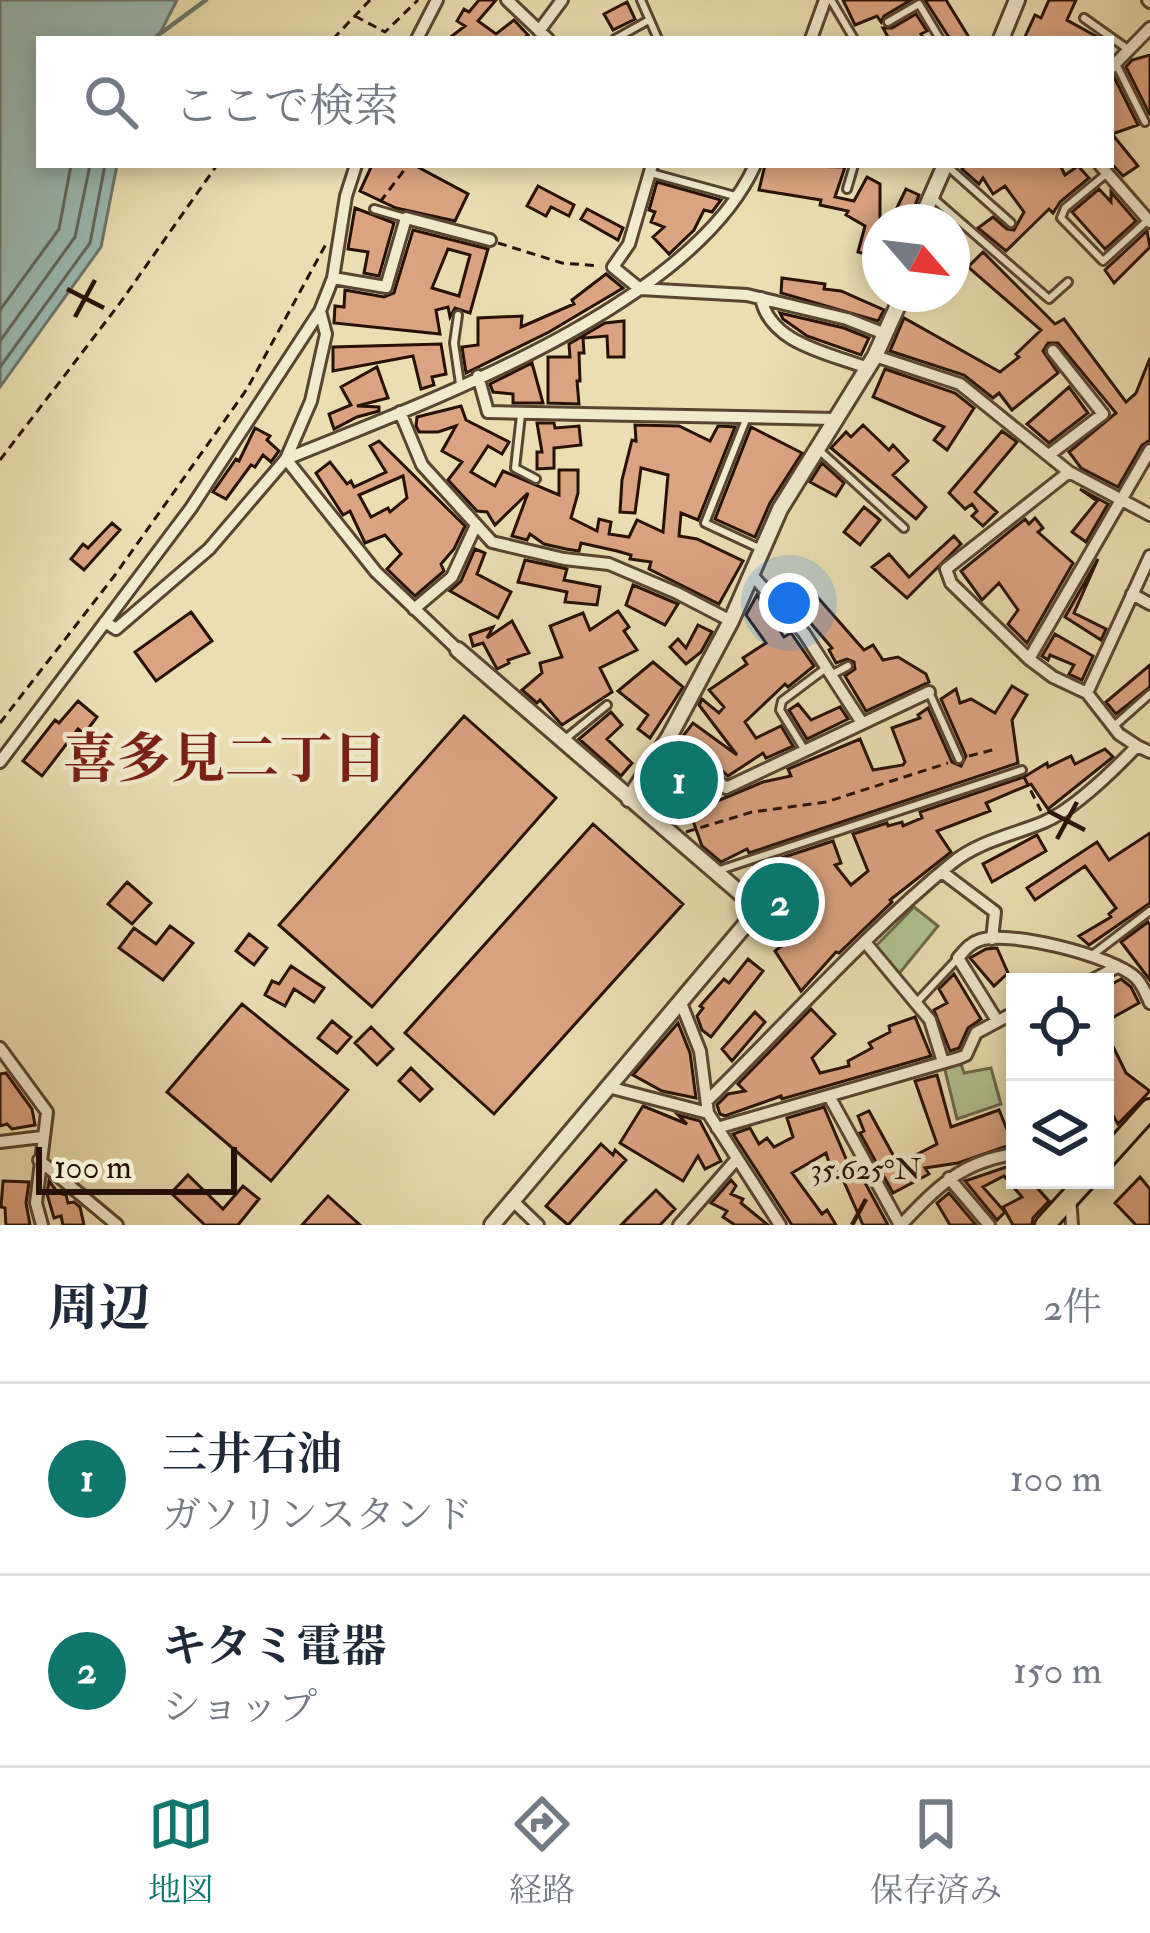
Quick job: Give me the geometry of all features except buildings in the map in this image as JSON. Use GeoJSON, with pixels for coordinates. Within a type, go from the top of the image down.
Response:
{"type":"FeatureCollection","features":[{"type":"Feature","properties":{"kind":"main road"},"geometry":{"type":"LineString","coordinates":[[1114,1152],[1142,1128],[1150,1109]]}},
{"type":"Feature","properties":{"kind":"main road"},"geometry":{"type":"LineString","coordinates":[[1045,1225],[1078,1189]]}},
{"type":"Feature","properties":{"kind":"street"},"geometry":{"type":"LineString","coordinates":[[419,36],[437,0]]}},
{"type":"Feature","properties":{"kind":"street"},"geometry":{"type":"LineString","coordinates":[[507,0],[543,35],[562,0]]}},
{"type":"Feature","properties":{"kind":"street"},"geometry":{"type":"LineString","coordinates":[[812,36],[828,0]]}},
{"type":"Feature","properties":{"kind":"street"},"geometry":{"type":"LineString","coordinates":[[1002,36],[1017,0]]}},
{"type":"Feature","properties":{"kind":"street"},"geometry":{"type":"LineString","coordinates":[[1114,65],[1150,28]]}},
{"type":"Feature","properties":{"kind":"street"},"geometry":{"type":"LineString","coordinates":[[0,762],[191,508],[320,311],[333,278],[355,168]]}},
{"type":"Feature","properties":{"kind":"street"},"geometry":{"type":"LineString","coordinates":[[286,459],[562,338],[640,289],[713,225],[738,197],[753,168]]}},
{"type":"Feature","properties":{"kind":"street"},"geometry":{"type":"LineString","coordinates":[[928,204],[944,168]]}},
{"type":"Feature","properties":{"kind":"street"},"geometry":{"type":"LineString","coordinates":[[651,169],[629,244],[613,267],[640,289],[761,298],[847,319],[885,334]]}},
{"type":"Feature","properties":{"kind":"street"},"geometry":{"type":"LineString","coordinates":[[1103,169],[1149,221]]}},
{"type":"Feature","properties":{"kind":"street"},"geometry":{"type":"LineString","coordinates":[[333,278],[386,287],[406,218],[490,240]]}},
{"type":"Feature","properties":{"kind":"street"},"geometry":{"type":"LineString","coordinates":[[761,298],[769,322],[781,334],[960,384],[1070,472],[1150,515]]}},
{"type":"Feature","properties":{"kind":"street"},"geometry":{"type":"LineString","coordinates":[[105,622],[116,629],[208,549],[286,459],[316,378],[326,334],[320,311]]}},
{"type":"Feature","properties":{"kind":"street"},"geometry":{"type":"LineString","coordinates":[[629,799],[669,737],[730,621],[780,509],[871,362],[895,312]]}},
{"type":"Feature","properties":{"kind":"street"},"geometry":{"type":"LineString","coordinates":[[1049,455],[1102,414],[1053,351]]}},
{"type":"Feature","properties":{"kind":"street"},"geometry":{"type":"LineString","coordinates":[[478,376],[484,410],[521,415],[835,419]]}},
{"type":"Feature","properties":{"kind":"street"},"geometry":{"type":"LineString","coordinates":[[400,412],[422,465],[492,542],[609,564],[677,592],[730,621]]}},
{"type":"Feature","properties":{"kind":"street"},"geometry":{"type":"LineString","coordinates":[[1029,659],[1150,449]]}},
{"type":"Feature","properties":{"kind":"street"},"geometry":{"type":"LineString","coordinates":[[286,459],[376,572],[561,742],[754,905],[756,912],[492,1225]]}},
{"type":"Feature","properties":{"kind":"street"},"geometry":{"type":"LineString","coordinates":[[1070,472],[946,569],[951,584],[1029,659],[1087,693],[1114,726],[1150,752]]}},
{"type":"Feature","properties":{"kind":"street"},"geometry":{"type":"LineString","coordinates":[[414,608],[452,577],[476,525]]}},
{"type":"Feature","properties":{"kind":"street"},"geometry":{"type":"LineString","coordinates":[[1087,693],[1150,556]]}},
{"type":"Feature","properties":{"kind":"street"},"geometry":{"type":"LineString","coordinates":[[751,574],[831,670],[862,722]]}},
{"type":"Feature","properties":{"kind":"street"},"geometry":{"type":"LineString","coordinates":[[1132,594],[1150,604]]}},
{"type":"Feature","properties":{"kind":"street"},"geometry":{"type":"LineString","coordinates":[[669,737],[726,788],[929,692]]}},
{"type":"Feature","properties":{"kind":"street"},"geometry":{"type":"LineString","coordinates":[[707,1107],[865,942],[942,872],[984,844],[1047,821],[1137,746]]}},
{"type":"Feature","properties":{"kind":"street"},"geometry":{"type":"LineString","coordinates":[[942,872],[994,912],[992,939]]}},
{"type":"Feature","properties":{"kind":"street"},"geometry":{"type":"LineString","coordinates":[[996,1019],[958,958],[968,945],[992,939],[1036,940],[1090,956],[1134,975],[1150,1003]]}},
{"type":"Feature","properties":{"kind":"street"},"geometry":{"type":"LineString","coordinates":[[865,942],[917,1002],[934,1028],[944,1062]]}},
{"type":"Feature","properties":{"kind":"street"},"geometry":{"type":"LineString","coordinates":[[1106,973],[1115,968]]}},
{"type":"Feature","properties":{"kind":"street"},"geometry":{"type":"LineString","coordinates":[[681,1004],[700,1051],[707,1107],[735,1161],[780,1225]]}},
{"type":"Feature","properties":{"kind":"street"},"geometry":{"type":"LineString","coordinates":[[717,1127],[966,1055],[976,1033],[1006,1015]]}},
{"type":"Feature","properties":{"kind":"street"},"geometry":{"type":"LineString","coordinates":[[0,1048],[47,1112],[36,1203],[43,1225]]}},
{"type":"Feature","properties":{"kind":"street"},"geometry":{"type":"LineString","coordinates":[[608,1087],[707,1107]]}},
{"type":"Feature","properties":{"kind":"street"},"geometry":{"type":"LineString","coordinates":[[829,1096],[901,1225],[949,1178],[989,1157],[1006,1155]]}},
{"type":"Feature","properties":{"kind":"street"},"geometry":{"type":"LineString","coordinates":[[0,1142],[42,1137]]}},
{"type":"Feature","properties":{"kind":"street"},"geometry":{"type":"LineString","coordinates":[[39,1160],[117,1225]]}},
{"type":"Feature","properties":{"kind":"street"},"geometry":{"type":"LineString","coordinates":[[679,1225],[735,1161]]}},
{"type":"Feature","properties":{"kind":"street"},"geometry":{"type":"LineString","coordinates":[[949,1178],[989,1225]]}},
{"type":"Feature","properties":{"kind":"street"},"geometry":{"type":"LineString","coordinates":[[1070,1197],[1072,1225]]}},
{"type":"Feature","properties":{"kind":"street"},"geometry":{"type":"LineString","coordinates":[[513,1202],[538,1225]]}},
{"type":"Feature","properties":{"kind":"lane"},"geometry":{"type":"LineString","coordinates":[[641,0],[657,36]]}},
{"type":"Feature","properties":{"kind":"lane"},"geometry":{"type":"LineString","coordinates":[[828,0],[852,36]]}},
{"type":"Feature","properties":{"kind":"lane"},"geometry":{"type":"LineString","coordinates":[[888,22],[919,4],[938,36]]}},
{"type":"Feature","properties":{"kind":"lane"},"geometry":{"type":"LineString","coordinates":[[1084,18],[1109,36]]}},
{"type":"Feature","properties":{"kind":"lane"},"geometry":{"type":"LineString","coordinates":[[621,36],[650,20]]}},
{"type":"Feature","properties":{"kind":"lane"},"geometry":{"type":"LineString","coordinates":[[1114,39],[1129,50]]}},
{"type":"Feature","properties":{"kind":"lane"},"geometry":{"type":"LineString","coordinates":[[1114,68],[1145,122]]}},
{"type":"Feature","properties":{"kind":"lane"},"geometry":{"type":"LineString","coordinates":[[848,189],[853,168]]}},
{"type":"Feature","properties":{"kind":"lane"},"geometry":{"type":"LineString","coordinates":[[948,168],[1011,223]]}},
{"type":"Feature","properties":{"kind":"lane"},"geometry":{"type":"LineString","coordinates":[[651,169],[738,197]]}},
{"type":"Feature","properties":{"kind":"lane"},"geometry":{"type":"LineString","coordinates":[[1103,169],[1061,218],[1103,261],[1149,221]]}},
{"type":"Feature","properties":{"kind":"lane"},"geometry":{"type":"LineString","coordinates":[[931,196],[1049,299],[1068,282]]}},
{"type":"Feature","properties":{"kind":"lane"},"geometry":{"type":"LineString","coordinates":[[374,209],[406,218]]}},
{"type":"Feature","properties":{"kind":"lane"},"geometry":{"type":"LineString","coordinates":[[458,315],[454,343],[460,384]]}},
{"type":"Feature","properties":{"kind":"lane"},"geometry":{"type":"LineString","coordinates":[[521,415],[515,468],[536,478]]}},
{"type":"Feature","properties":{"kind":"lane"},"geometry":{"type":"LineString","coordinates":[[747,417],[705,523],[761,549]]}},
{"type":"Feature","properties":{"kind":"lane"},"geometry":{"type":"LineString","coordinates":[[817,449],[904,528]]}},
{"type":"Feature","properties":{"kind":"lane"},"geometry":{"type":"LineString","coordinates":[[895,520],[902,512]]}},
{"type":"Feature","properties":{"kind":"lane"},"geometry":{"type":"LineString","coordinates":[[804,749],[780,710],[782,701],[831,670],[848,666]]}},
{"type":"Feature","properties":{"kind":"lane"},"geometry":{"type":"LineString","coordinates":[[929,692],[959,759]]}},
{"type":"Feature","properties":{"kind":"lane"},"geometry":{"type":"LineString","coordinates":[[1114,726],[1150,694]]}},
{"type":"Feature","properties":{"kind":"lane"},"geometry":{"type":"LineString","coordinates":[[561,742],[607,705]]}},
{"type":"Feature","properties":{"kind":"lane"},"geometry":{"type":"LineString","coordinates":[[714,872],[1022,770]]}},
{"type":"Feature","properties":{"kind":"lane"},"geometry":{"type":"LineString","coordinates":[[1090,956],[1150,911]]}},
{"type":"Feature","properties":{"kind":"lane"},"geometry":{"type":"LineString","coordinates":[[917,1002],[958,958]]}},
{"type":"Feature","properties":{"kind":"path"},"geometry":{"type":"LineString","coordinates":[[336,36],[370,0]]}},
{"type":"Feature","properties":{"kind":"path"},"geometry":{"type":"LineString","coordinates":[[355,16],[385,32],[418,0]]}},
{"type":"Feature","properties":{"kind":"path"},"geometry":{"type":"LineString","coordinates":[[0,460],[215,168]]}},
{"type":"Feature","properties":{"kind":"path"},"geometry":{"type":"LineString","coordinates":[[374,209],[406,168]]}},
{"type":"Feature","properties":{"kind":"path"},"geometry":{"type":"LineString","coordinates":[[490,240],[562,263],[613,267]]}},
{"type":"Feature","properties":{"kind":"path"},"geometry":{"type":"LineString","coordinates":[[0,723],[116,575],[247,389],[326,243]]}},
{"type":"Feature","properties":{"kind":"path"},"geometry":{"type":"LineString","coordinates":[[674,836],[718,819],[826,802],[996,749]]}},
{"type":"Feature","properties":{"kind":"path"},"geometry":{"type":"LineString","coordinates":[[1022,770],[1047,821]]}},
{"type":"Feature","properties":{"kind":"green space"},"geometry":{"type":"Polygon","coordinates":[[[914,907],[938,926],[898,975],[874,948],[914,907]]]}},
{"type":"Feature","properties":{"kind":"green space"},"geometry":{"type":"Polygon","coordinates":[[[959,1058],[964,1073],[991,1068],[1001,1104],[957,1119],[943,1062],[959,1058]]]}},
{"type":"Feature","properties":{"kind":"water"},"geometry":{"type":"Polygon","coordinates":[[[0,0],[177,0],[159,36],[36,36],[36,168],[116,168],[101,247],[0,387],[0,0]]]}},
{"type":"Feature","properties":{"kind":"waterway"},"geometry":{"type":"LineString","coordinates":[[157,36],[206,0]]}},
{"type":"Feature","properties":{"kind":"place","name":"三井石油"},"geometry":{"type":"Point","coordinates":[679,780]}},
{"type":"Feature","properties":{"kind":"place","name":"キタミ電器"},"geometry":{"type":"Point","coordinates":[780,902]}},
{"type":"Feature","properties":{"kind":"district","name":"喜多見二丁目"},"geometry":{"type":"Point","coordinates":[225,760]}}]}
